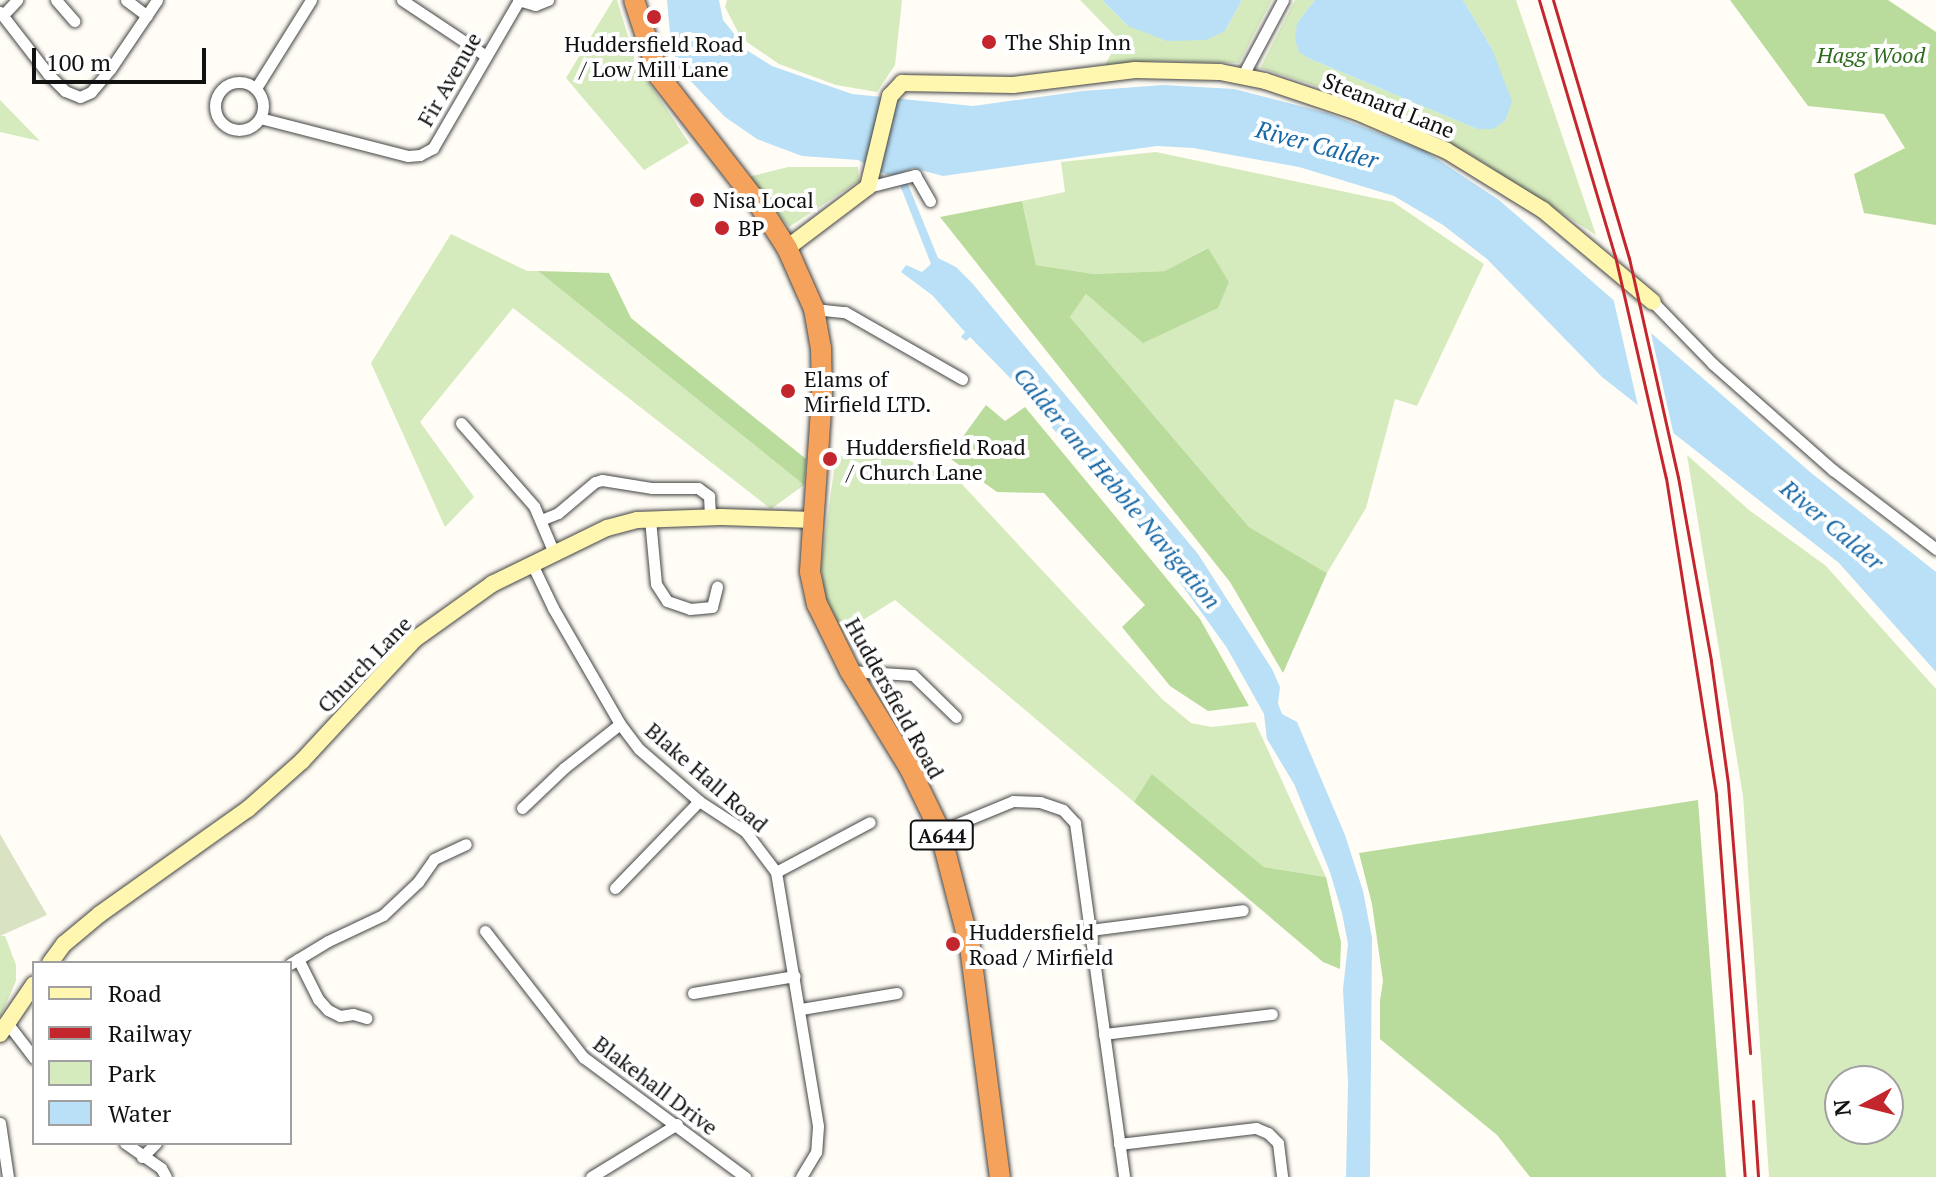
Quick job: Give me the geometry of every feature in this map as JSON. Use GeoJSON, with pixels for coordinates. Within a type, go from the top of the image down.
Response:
{"type":"FeatureCollection","features":[{"type":"Feature","properties":{"kind":"highway","name":"Huddersfield Road"},"geometry":{"type":"LineString","coordinates":[[634,0],[659,76],[760,206],[787,248],[814,309],[821,348],[822,395],[810,572],[817,604],[850,671],[910,769],[940,831],[970,947],[1000,1177]]}},
{"type":"Feature","properties":{"kind":"street"},"geometry":{"type":"LineString","coordinates":[[17,0],[1,14],[48,74],[65,91],[80,97],[91,92],[111,68],[157,0]]}},
{"type":"Feature","properties":{"kind":"street"},"geometry":{"type":"LineString","coordinates":[[56,0],[74,21]]}},
{"type":"Feature","properties":{"kind":"street"},"geometry":{"type":"LineString","coordinates":[[126,0],[147,16]]}},
{"type":"Feature","properties":{"kind":"street"},"geometry":{"type":"LineString","coordinates":[[256,88],[311,0]]}},
{"type":"Feature","properties":{"kind":"street"},"geometry":{"type":"LineString","coordinates":[[402,0],[486,56]]}},
{"type":"Feature","properties":{"kind":"street","name":"Fir Avenue"},"geometry":{"type":"LineString","coordinates":[[260,118],[408,156],[420,155],[433,148],[518,0],[535,5],[548,0]]}},
{"type":"Feature","properties":{"kind":"street"},"geometry":{"type":"LineString","coordinates":[[1243,75],[1283,0]]}},
{"type":"Feature","properties":{"kind":"street","name":"Steanard Lane"},"geometry":{"type":"LineString","coordinates":[[877,181],[890,96],[902,83],[1013,85],[1171,69],[1243,75],[1357,112],[1447,151],[1543,210],[1653,302],[1713,364],[1833,470],[1936,549]]}},
{"type":"Feature","properties":{"kind":"street"},"geometry":{"type":"LineString","coordinates":[[242,82],[256,88],[263,102],[260,118],[250,128],[236,130],[223,124],[215,111],[217,96],[227,85],[242,82]]}},
{"type":"Feature","properties":{"kind":"street"},"geometry":{"type":"LineString","coordinates":[[787,248],[877,181],[909,174],[919,177],[930,201]]}},
{"type":"Feature","properties":{"kind":"street"},"geometry":{"type":"LineString","coordinates":[[814,309],[845,312],[962,379]]}},
{"type":"Feature","properties":{"kind":"street"},"geometry":{"type":"LineString","coordinates":[[461,423],[534,506],[554,553]]}},
{"type":"Feature","properties":{"kind":"street"},"geometry":{"type":"LineString","coordinates":[[541,520],[558,513],[602,480],[652,488],[702,489],[709,496],[710,517]]}},
{"type":"Feature","properties":{"kind":"street"},"geometry":{"type":"LineString","coordinates":[[650,519],[656,584],[667,601],[690,609],[712,607],[717,587]]}},
{"type":"Feature","properties":{"kind":"street","name":"Church Lane"},"geometry":{"type":"LineString","coordinates":[[51,961],[64,944],[100,914],[248,809],[302,761],[415,639],[471,597],[607,528],[650,519],[814,520]]}},
{"type":"Feature","properties":{"kind":"street","name":"Blake Hall Road"},"geometry":{"type":"LineString","coordinates":[[532,564],[553,608],[620,724],[639,749],[699,801],[745,831],[776,872],[818,1126],[816,1152],[801,1177]]}},
{"type":"Feature","properties":{"kind":"street"},"geometry":{"type":"LineString","coordinates":[[850,671],[913,675],[956,717]]}},
{"type":"Feature","properties":{"kind":"street"},"geometry":{"type":"LineString","coordinates":[[522,808],[564,768],[620,724]]}},
{"type":"Feature","properties":{"kind":"street"},"geometry":{"type":"LineString","coordinates":[[615,888],[656,849],[699,801]]}},
{"type":"Feature","properties":{"kind":"street"},"geometry":{"type":"LineString","coordinates":[[940,831],[1013,801],[1040,802],[1063,810],[1075,823],[1124,1177]]}},
{"type":"Feature","properties":{"kind":"street"},"geometry":{"type":"LineString","coordinates":[[776,872],[870,822]]}},
{"type":"Feature","properties":{"kind":"street"},"geometry":{"type":"LineString","coordinates":[[366,1018],[353,1014],[340,1016],[328,1010],[294,962],[383,915],[418,882],[434,859],[466,844]]}},
{"type":"Feature","properties":{"kind":"street"},"geometry":{"type":"LineString","coordinates":[[1090,930],[1243,910]]}},
{"type":"Feature","properties":{"kind":"street","name":"Blakehall Drive"},"geometry":{"type":"LineString","coordinates":[[492,936],[583,1057],[615,1084],[677,1124],[745,1177]]}},
{"type":"Feature","properties":{"kind":"street"},"geometry":{"type":"LineString","coordinates":[[693,993],[795,976]]}},
{"type":"Feature","properties":{"kind":"street"},"geometry":{"type":"LineString","coordinates":[[32,987],[4,1029],[32,1056]]}},
{"type":"Feature","properties":{"kind":"street"},"geometry":{"type":"LineString","coordinates":[[801,1009],[897,993]]}},
{"type":"Feature","properties":{"kind":"street"},"geometry":{"type":"LineString","coordinates":[[1104,1034],[1272,1014]]}},
{"type":"Feature","properties":{"kind":"street"},"geometry":{"type":"LineString","coordinates":[[0,1123],[8,1177]]}},
{"type":"Feature","properties":{"kind":"street"},"geometry":{"type":"LineString","coordinates":[[591,1177],[677,1124]]}},
{"type":"Feature","properties":{"kind":"street"},"geometry":{"type":"LineString","coordinates":[[1119,1144],[1256,1128],[1268,1133],[1278,1143],[1282,1177]]}},
{"type":"Feature","properties":{"kind":"street"},"geometry":{"type":"LineString","coordinates":[[127,1145],[161,1168],[166,1177]]}},
{"type":"Feature","properties":{"kind":"street"},"geometry":{"type":"LineString","coordinates":[[142,1157],[154,1145]]}},
{"type":"Feature","properties":{"kind":"green space"},"geometry":{"type":"Polygon","coordinates":[[[613,0],[617,0],[636,63],[689,143],[644,170],[566,78],[613,0]]]}},
{"type":"Feature","properties":{"kind":"green space"},"geometry":{"type":"Polygon","coordinates":[[[727,0],[902,0],[895,65],[877,92],[836,85],[779,64],[741,38],[725,7],[727,0]]]}},
{"type":"Feature","properties":{"kind":"green space"},"geometry":{"type":"Polygon","coordinates":[[[1080,0],[1102,0],[1128,26],[1225,31],[1242,0],[1272,0],[1239,63],[1155,61],[1105,65],[1119,40],[1080,0]]]}},
{"type":"Feature","properties":{"kind":"green space"},"geometry":{"type":"Polygon","coordinates":[[[1295,0],[1315,0],[1297,23],[1308,58],[1477,129],[1493,129],[1492,49],[1463,0],[1516,0],[1596,235],[1470,154],[1367,102],[1260,68],[1295,0]]]}},
{"type":"Feature","properties":{"kind":"green space","name":"Hagg Wood"},"geometry":{"type":"Polygon","coordinates":[[[1730,0],[1888,0],[1936,32],[1936,225],[1864,213],[1854,174],[1905,148],[1884,114],[1808,106],[1730,0]]]}},
{"type":"Feature","properties":{"kind":"green space"},"geometry":{"type":"Polygon","coordinates":[[[0,100],[40,141],[0,132],[0,100]]]}},
{"type":"Feature","properties":{"kind":"green space"},"geometry":{"type":"Polygon","coordinates":[[[1156,152],[1393,202],[1484,264],[1417,406],[1395,399],[1366,508],[1327,573],[1249,527],[1070,317],[1086,294],[1143,342],[1217,308],[1229,282],[1207,248],[1166,271],[1094,274],[1036,265],[1022,201],[1065,192],[1061,162],[1156,152]]]}},
{"type":"Feature","properties":{"kind":"green space"},"geometry":{"type":"Polygon","coordinates":[[[788,167],[858,167],[859,181],[789,227],[748,177],[788,167]]]}},
{"type":"Feature","properties":{"kind":"green space"},"geometry":{"type":"Polygon","coordinates":[[[1022,201],[1036,265],[1094,274],[1165,271],[1208,248],[1229,282],[1218,308],[1143,343],[1086,294],[1070,317],[1249,527],[1327,573],[1283,673],[1230,582],[940,217],[1022,201]]]}},
{"type":"Feature","properties":{"kind":"green space"},"geometry":{"type":"Polygon","coordinates":[[[451,234],[527,271],[538,271],[804,485],[771,509],[513,308],[420,422],[474,497],[445,527],[371,363],[451,234]]]}},
{"type":"Feature","properties":{"kind":"green space"},"geometry":{"type":"Polygon","coordinates":[[[538,271],[609,273],[631,318],[806,459],[804,485],[538,271]]]}},
{"type":"Feature","properties":{"kind":"green space"},"geometry":{"type":"Polygon","coordinates":[[[986,405],[1005,421],[1025,407],[1200,619],[1249,706],[1208,711],[1170,686],[1122,627],[1145,605],[1044,493],[997,492],[948,457],[986,405]]]}},
{"type":"Feature","properties":{"kind":"green space"},"geometry":{"type":"Polygon","coordinates":[[[1687,455],[1749,510],[1826,566],[1936,689],[1936,1177],[1769,1177],[1743,796],[1687,455]]]}},
{"type":"Feature","properties":{"kind":"green space"},"geometry":{"type":"Polygon","coordinates":[[[836,456],[908,460],[959,481],[1162,699],[1191,723],[1212,727],[1255,722],[1326,877],[1264,867],[1153,775],[1134,802],[895,600],[842,633],[825,598],[821,566],[836,456]]]}},
{"type":"Feature","properties":{"kind":"green space"},"geometry":{"type":"Polygon","coordinates":[[[1152,774],[1264,867],[1326,877],[1341,942],[1340,969],[1323,962],[1134,802],[1152,774]]]}},
{"type":"Feature","properties":{"kind":"green space"},"geometry":{"type":"Polygon","coordinates":[[[1698,800],[1726,1177],[1530,1177],[1497,1135],[1380,1039],[1383,981],[1372,904],[1359,853],[1698,800]]]}},
{"type":"Feature","properties":{"kind":"green space"},"geometry":{"type":"Polygon","coordinates":[[[0,834],[47,915],[0,936],[0,834]]]}},
{"type":"Feature","properties":{"kind":"green space"},"geometry":{"type":"Polygon","coordinates":[[[0,936],[5,936],[16,965],[16,981],[0,1018],[0,936]]]}},
{"type":"Feature","properties":{"kind":"water"},"geometry":{"type":"Polygon","coordinates":[[[667,0],[719,0],[723,20],[748,51],[772,66],[852,94],[973,106],[1083,91],[1163,85],[1234,89],[1327,113],[1425,151],[1499,200],[1810,472],[1936,572],[1936,672],[1839,563],[1602,377],[1487,259],[1443,225],[1394,196],[1299,167],[1193,148],[1157,146],[943,176],[913,168],[903,172],[938,258],[956,267],[972,283],[1198,554],[1272,669],[1280,687],[1278,704],[1282,714],[1297,722],[1345,835],[1363,891],[1372,938],[1370,1177],[1346,1177],[1348,1083],[1343,989],[1348,944],[1342,913],[1330,872],[1294,784],[1267,739],[1264,714],[1227,648],[1131,514],[1102,488],[1015,383],[970,337],[966,341],[961,337],[965,332],[932,295],[901,272],[906,265],[922,272],[931,264],[896,175],[887,175],[858,160],[802,156],[757,139],[725,117],[679,69],[671,44],[667,0]]]}},
{"type":"Feature","properties":{"kind":"water"},"geometry":{"type":"Polygon","coordinates":[[[1102,0],[1242,0],[1225,31],[1206,40],[1167,41],[1128,26],[1102,0]]]}},
{"type":"Feature","properties":{"kind":"water"},"geometry":{"type":"Polygon","coordinates":[[[1315,0],[1463,0],[1492,49],[1512,101],[1505,121],[1493,129],[1477,129],[1308,58],[1299,52],[1295,40],[1297,23],[1315,0]]]}},
{"type":"Feature","properties":{"kind":"pier"},"geometry":{"type":"Polygon","coordinates":[[[1612,293],[1650,329],[1674,436],[1639,410],[1612,293]]]}},
{"type":"Feature","properties":{"kind":"railway"},"geometry":{"type":"LineString","coordinates":[[1539,0],[1615,256],[1666,478],[1716,795],[1745,1177]]}},
{"type":"Feature","properties":{"kind":"railway"},"geometry":{"type":"LineString","coordinates":[[1553,0],[1629,258],[1678,477],[1711,661],[1728,784],[1750,1053]]}},
{"type":"Feature","properties":{"kind":"railway"},"geometry":{"type":"LineString","coordinates":[[1753,1101],[1758,1177]]}},
{"type":"Feature","properties":{"kind":"place","name":"Huddersfield Road / Low Mill Lane"},"geometry":{"type":"Point","coordinates":[654,17]}},
{"type":"Feature","properties":{"kind":"place","name":"The Ship Inn"},"geometry":{"type":"Point","coordinates":[989,42]}},
{"type":"Feature","properties":{"kind":"place","name":"Nisa Local"},"geometry":{"type":"Point","coordinates":[697,200]}},
{"type":"Feature","properties":{"kind":"place","name":"BP"},"geometry":{"type":"Point","coordinates":[722,228]}},
{"type":"Feature","properties":{"kind":"place","name":"Elams of Mirfield LTD."},"geometry":{"type":"Point","coordinates":[788,391]}},
{"type":"Feature","properties":{"kind":"place","name":"Huddersfield Road / Church Lane"},"geometry":{"type":"Point","coordinates":[830,459]}},
{"type":"Feature","properties":{"kind":"place","name":"Huddersfield Road / Mirfield"},"geometry":{"type":"Point","coordinates":[953,944]}},
{"type":"Feature","properties":{"kind":"water label","name":"River Calder"},"geometry":{"type":"Point","coordinates":[1317,145]}},
{"type":"Feature","properties":{"kind":"water label","name":"Calder and Hebble Navigation"},"geometry":{"type":"Point","coordinates":[1117,488]}},
{"type":"Feature","properties":{"kind":"water label","name":"River Calder"},"geometry":{"type":"Point","coordinates":[1832,525]}}]}
